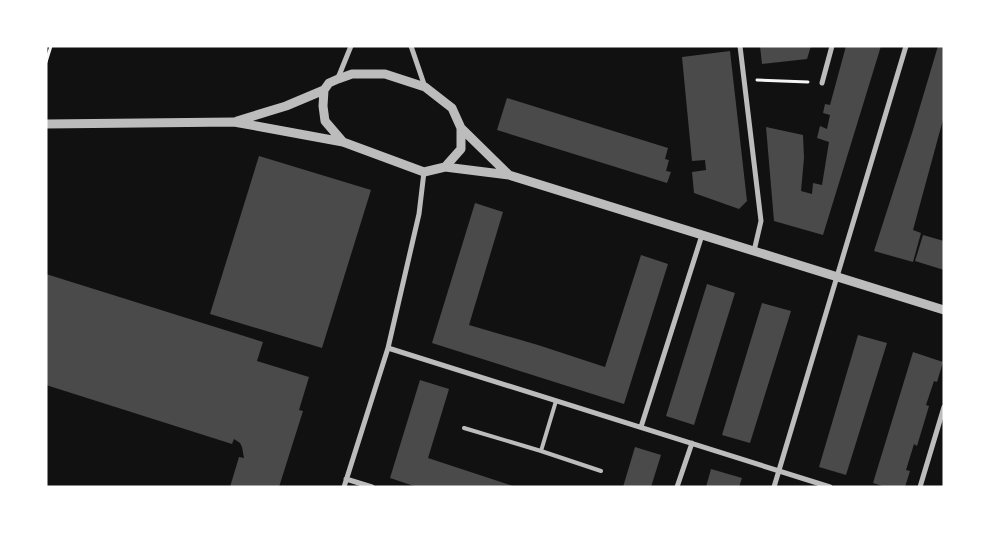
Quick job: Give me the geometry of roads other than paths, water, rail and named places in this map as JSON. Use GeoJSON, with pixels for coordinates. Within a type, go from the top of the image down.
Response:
{"type":"FeatureCollection","features":[{"type":"Feature","properties":{"kind":"street"},"geometry":{"type":"LineString","coordinates":[[338,78],[351,46]]}},
{"type":"Feature","properties":{"kind":"street"},"geometry":{"type":"LineString","coordinates":[[411,46],[425,88]]}},
{"type":"Feature","properties":{"kind":"street"},"geometry":{"type":"LineString","coordinates":[[740,46],[761,221],[754,252]]}},
{"type":"Feature","properties":{"kind":"street"},"geometry":{"type":"LineString","coordinates":[[822,83],[832,46]]}},
{"type":"Feature","properties":{"kind":"street"},"geometry":{"type":"LineString","coordinates":[[774,487],[906,46]]}},
{"type":"Feature","properties":{"kind":"street"},"geometry":{"type":"LineString","coordinates":[[234,122],[286,106],[324,90],[329,83],[338,78],[352,74],[385,74],[425,88],[452,108],[461,128],[509,175]]}},
{"type":"Feature","properties":{"kind":"street"},"geometry":{"type":"LineString","coordinates":[[324,90],[323,106],[326,121],[344,142]]}},
{"type":"Feature","properties":{"kind":"street"},"geometry":{"type":"LineString","coordinates":[[46,124],[234,122],[344,142],[424,172],[445,167],[509,175],[944,310]]}},
{"type":"Feature","properties":{"kind":"street"},"geometry":{"type":"LineString","coordinates":[[445,167],[461,149],[461,128]]}},
{"type":"Feature","properties":{"kind":"street"},"geometry":{"type":"LineString","coordinates":[[344,487],[388,348],[419,214],[424,172]]}},
{"type":"Feature","properties":{"kind":"street"},"geometry":{"type":"LineString","coordinates":[[641,426],[702,235]]}},
{"type":"Feature","properties":{"kind":"street"},"geometry":{"type":"LineString","coordinates":[[388,348],[830,487]]}},
{"type":"Feature","properties":{"kind":"street"},"geometry":{"type":"LineString","coordinates":[[920,487],[944,407]]}},
{"type":"Feature","properties":{"kind":"street"},"geometry":{"type":"LineString","coordinates":[[677,487],[692,443]]}},
{"type":"Feature","properties":{"kind":"street"},"geometry":{"type":"LineString","coordinates":[[346,479],[372,487]]}},
{"type":"Feature","properties":{"kind":"lane"},"geometry":{"type":"LineString","coordinates":[[541,452],[556,400]]}},
{"type":"Feature","properties":{"kind":"lane"},"geometry":{"type":"LineString","coordinates":[[464,428],[601,471]]}}]}
